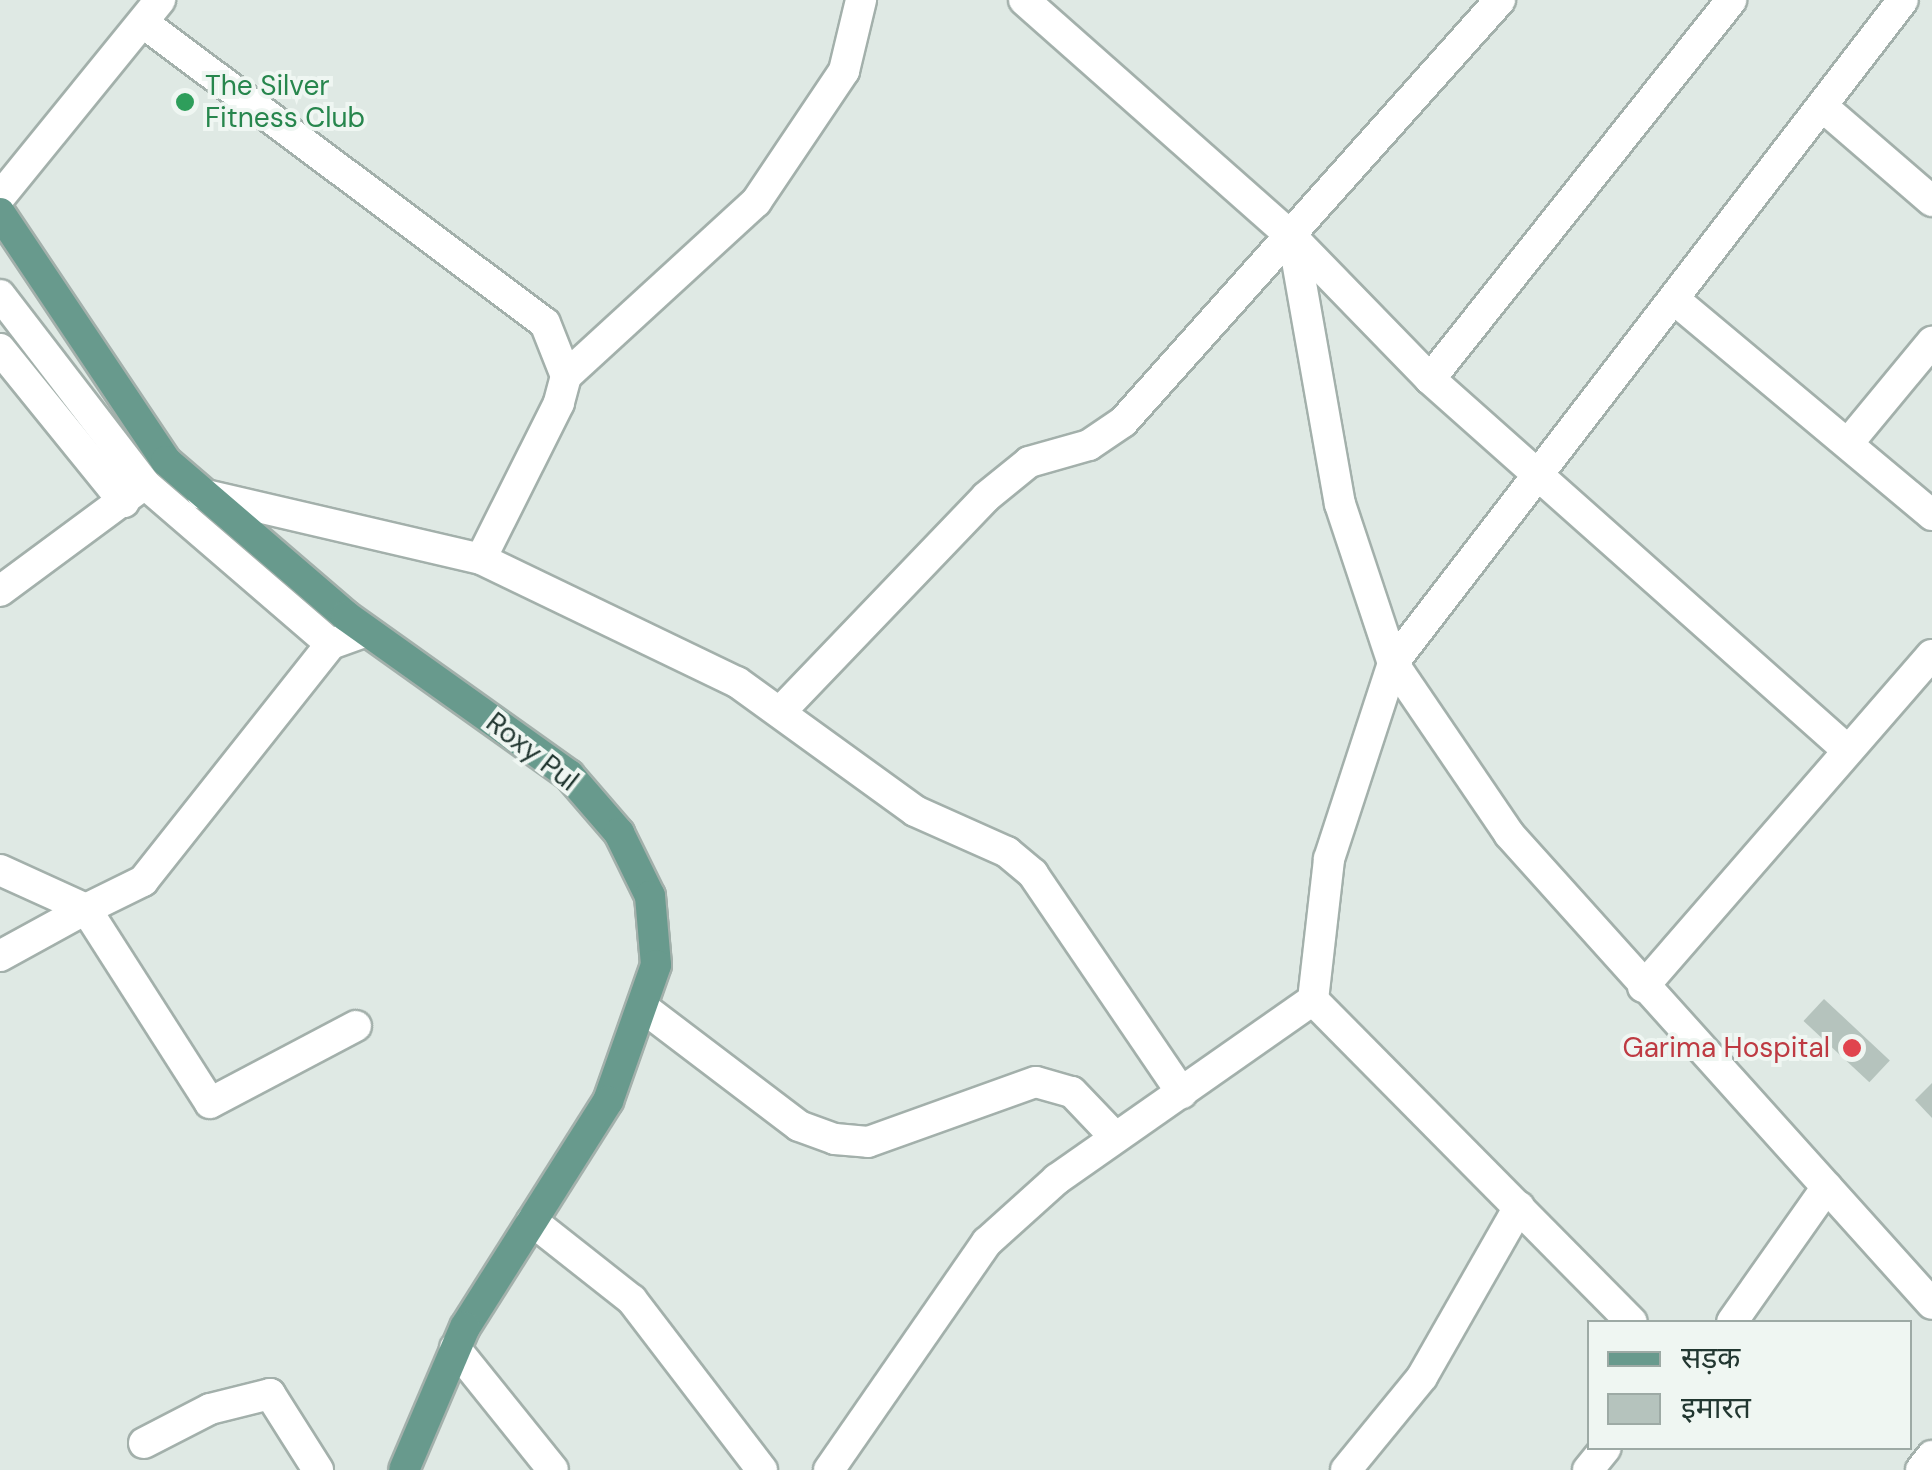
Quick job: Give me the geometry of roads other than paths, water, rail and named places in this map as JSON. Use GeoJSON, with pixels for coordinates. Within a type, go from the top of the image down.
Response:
{"type":"FeatureCollection","features":[{"type":"Feature","properties":{"kind":"main road","name":"Roxy Pul"},"geometry":{"type":"LineString","coordinates":[[0,213],[102,376],[202,494],[366,630],[569,775],[619,833],[650,896],[656,965],[646,1009],[608,1101],[454,1348],[404,1470]]}},
{"type":"Feature","properties":{"kind":"street"},"geometry":{"type":"LineString","coordinates":[[482,559],[566,376],[756,202],[844,71],[861,0]]}},
{"type":"Feature","properties":{"kind":"street"},"geometry":{"type":"LineString","coordinates":[[1024,0],[1293,238],[1430,378],[1846,748]]}},
{"type":"Feature","properties":{"kind":"street"},"geometry":{"type":"LineString","coordinates":[[781,711],[986,498],[1028,462],[1090,444],[1123,422],[1293,238],[1500,0]]}},
{"type":"Feature","properties":{"kind":"street"},"geometry":{"type":"LineString","coordinates":[[1430,378],[1731,0]]}},
{"type":"Feature","properties":{"kind":"street"},"geometry":{"type":"LineString","coordinates":[[829,1470],[986,1242],[1115,1137],[1312,1000],[1334,841],[1393,662],[1542,478],[1903,0]]}},
{"type":"Feature","properties":{"kind":"street"},"geometry":{"type":"LineString","coordinates":[[0,198],[152,12],[515,296],[545,323],[566,376]]}},
{"type":"Feature","properties":{"kind":"street"},"geometry":{"type":"LineString","coordinates":[[1823,107],[1932,201]]}},
{"type":"Feature","properties":{"kind":"street"},"geometry":{"type":"LineString","coordinates":[[1293,238],[1340,504],[1393,662],[1509,834],[1932,1304]]}},
{"type":"Feature","properties":{"kind":"street"},"geometry":{"type":"LineString","coordinates":[[0,296],[134,493]]}},
{"type":"Feature","properties":{"kind":"street"},"geometry":{"type":"LineString","coordinates":[[1675,300],[1850,441],[1932,515]]}},
{"type":"Feature","properties":{"kind":"street"},"geometry":{"type":"LineString","coordinates":[[1850,441],[1932,342]]}},
{"type":"Feature","properties":{"kind":"street"},"geometry":{"type":"LineString","coordinates":[[0,348],[134,493],[331,644]]}},
{"type":"Feature","properties":{"kind":"street"},"geometry":{"type":"LineString","coordinates":[[0,591],[134,493]]}},
{"type":"Feature","properties":{"kind":"street"},"geometry":{"type":"LineString","coordinates":[[202,494],[482,559],[644,631],[781,711],[915,811],[1007,852],[1034,874],[1182,1093]]}},
{"type":"Feature","properties":{"kind":"street"},"geometry":{"type":"LineString","coordinates":[[0,956],[86,909],[166,858],[331,644],[366,630]]}},
{"type":"Feature","properties":{"kind":"street"},"geometry":{"type":"LineString","coordinates":[[1643,987],[1846,748],[1932,655]]}},
{"type":"Feature","properties":{"kind":"street"},"geometry":{"type":"LineString","coordinates":[[0,870],[86,909],[210,1103],[356,1026]]}},
{"type":"Feature","properties":{"kind":"street"},"geometry":{"type":"LineString","coordinates":[[1312,1000],[1630,1320]]}},
{"type":"Feature","properties":{"kind":"street"},"geometry":{"type":"LineString","coordinates":[[646,1009],[799,1126],[834,1139],[868,1142],[1036,1082],[1072,1092],[1115,1137]]}},
{"type":"Feature","properties":{"kind":"street"},"geometry":{"type":"LineString","coordinates":[[1733,1320],[1827,1187]]}},
{"type":"Feature","properties":{"kind":"street"},"geometry":{"type":"LineString","coordinates":[[1346,1470],[1422,1376],[1520,1206]]}},
{"type":"Feature","properties":{"kind":"street"},"geometry":{"type":"LineString","coordinates":[[532,1221],[632,1300],[762,1470]]}},
{"type":"Feature","properties":{"kind":"street"},"geometry":{"type":"LineString","coordinates":[[454,1348],[553,1470]]}},
{"type":"Feature","properties":{"kind":"street"},"geometry":{"type":"LineString","coordinates":[[144,1443],[210,1409],[270,1394],[318,1470]]}},
{"type":"Feature","properties":{"kind":"street"},"geometry":{"type":"LineString","coordinates":[[1588,1470],[1604,1450]]}},
{"type":"Feature","properties":{"kind":"street"},"geometry":{"type":"LineString","coordinates":[[1921,1470],[1932,1456]]}},
{"type":"Feature","properties":{"kind":"place","name":"The Silver Fitness Club"},"geometry":{"type":"Point","coordinates":[185,102]}},
{"type":"Feature","properties":{"kind":"place","name":"Garima Hospital"},"geometry":{"type":"Point","coordinates":[1852,1048]}}]}
